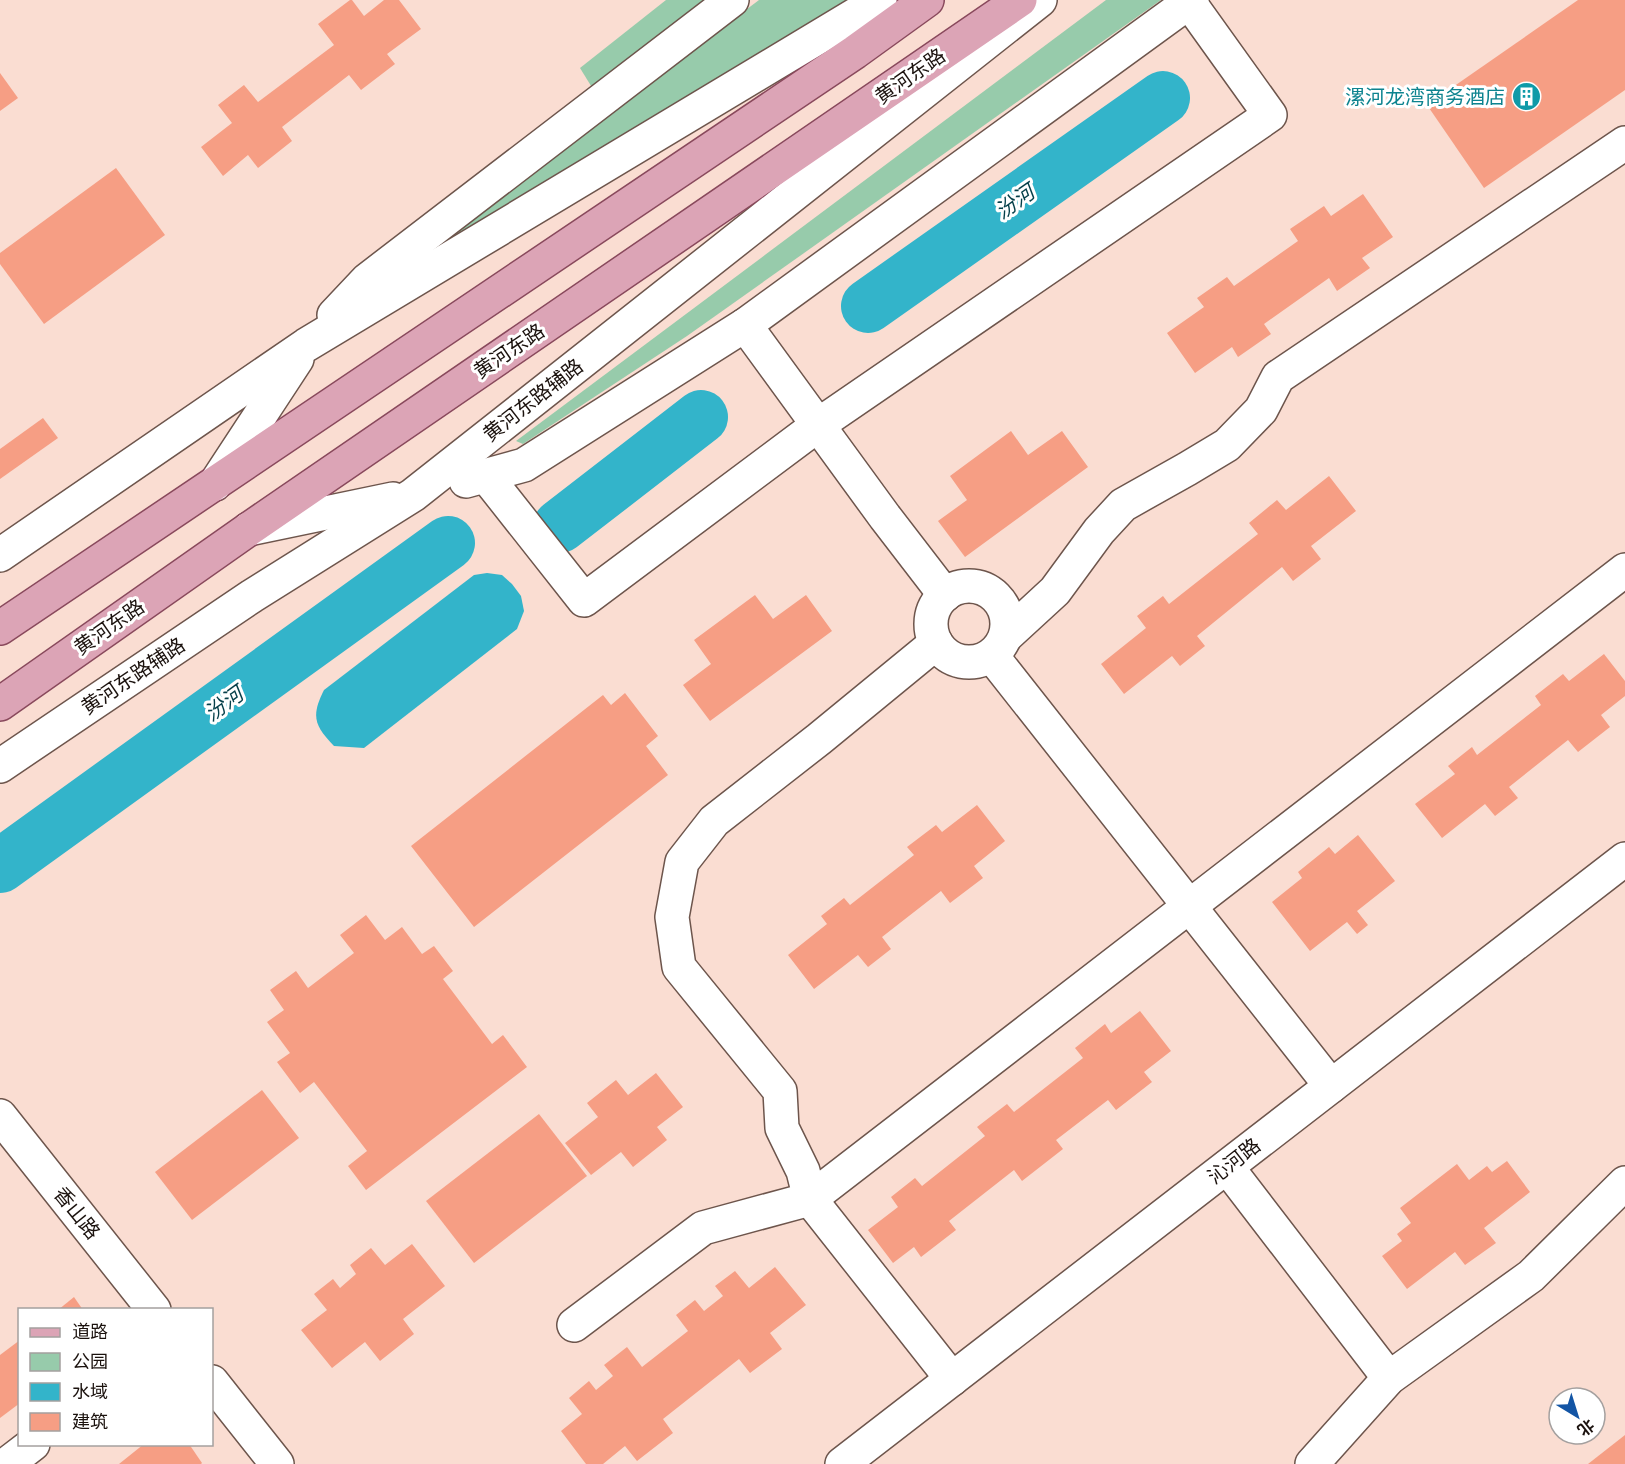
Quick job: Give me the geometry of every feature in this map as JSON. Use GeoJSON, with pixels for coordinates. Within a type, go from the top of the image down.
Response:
{"type":"FeatureCollection","features":[{"type":"Feature","properties":{"kind":"main road"},"geometry":{"type":"LineString","coordinates":[[0,628],[845,59],[927,0]]}},
{"type":"Feature","properties":{"kind":"main road","name":"黄河东路"},"geometry":{"type":"LineString","coordinates":[[0,704],[249,529],[1020,0]]}},
{"type":"Feature","properties":{"kind":"street"},"geometry":{"type":"LineString","coordinates":[[215,484],[306,345],[367,280],[732,0]]}},
{"type":"Feature","properties":{"kind":"street"},"geometry":{"type":"LineString","coordinates":[[0,555],[306,345],[880,0]]}},
{"type":"Feature","properties":{"kind":"street","name":"黄河东路辅路"},"geometry":{"type":"LineString","coordinates":[[0,766],[252,596],[412,495],[1040,0]]}},
{"type":"Feature","properties":{"kind":"street"},"geometry":{"type":"LineString","coordinates":[[249,529],[412,495],[524,465],[745,325],[1190,1],[1270,115],[818,425],[584,600],[486,476]]}},
{"type":"Feature","properties":{"kind":"street"},"geometry":{"type":"LineString","coordinates":[[999,646],[1008,623],[1006,612],[1000,601],[991,592],[980,587],[967,586],[945,595],[936,605],[931,630],[936,643],[954,660],[967,663],[980,662],[999,646],[1055,591],[1099,531],[1123,505],[1227,445],[1261,410],[1278,377],[1625,143]]}},
{"type":"Feature","properties":{"kind":"street"},"geometry":{"type":"LineString","coordinates":[[745,325],[945,595]]}},
{"type":"Feature","properties":{"kind":"street"},"geometry":{"type":"LineString","coordinates":[[574,1325],[703,1228],[810,1198],[1625,570]]}},
{"type":"Feature","properties":{"kind":"street"},"geometry":{"type":"LineString","coordinates":[[936,643],[714,821],[682,862],[672,917],[679,967],[780,1091],[782,1128],[803,1171],[810,1198],[952,1379]]}},
{"type":"Feature","properties":{"kind":"street"},"geometry":{"type":"LineString","coordinates":[[999,646],[1190,906],[1331,1086]]}},
{"type":"Feature","properties":{"kind":"street","name":"沁河路"},"geometry":{"type":"LineString","coordinates":[[842,1464],[1625,858]]}},
{"type":"Feature","properties":{"kind":"street","name":"香山路"},"geometry":{"type":"LineString","coordinates":[[0,1116],[152,1308]]}},
{"type":"Feature","properties":{"kind":"street"},"geometry":{"type":"LineString","coordinates":[[1227,1167],[1389,1378]]}},
{"type":"Feature","properties":{"kind":"street"},"geometry":{"type":"LineString","coordinates":[[1312,1464],[1389,1378],[1531,1276],[1625,1183]]}},
{"type":"Feature","properties":{"kind":"street"},"geometry":{"type":"LineString","coordinates":[[213,1383],[277,1464]]}},
{"type":"Feature","properties":{"kind":"street"},"geometry":{"type":"LineString","coordinates":[[7,1464],[30,1446]]}},
{"type":"Feature","properties":{"kind":"green space"},"geometry":{"type":"Polygon","coordinates":[[[666,0],[718,0],[596,94],[580,68],[666,0]]]}},
{"type":"Feature","properties":{"kind":"green space"},"geometry":{"type":"Polygon","coordinates":[[[759,0],[863,0],[401,271],[759,0]]]}},
{"type":"Feature","properties":{"kind":"green space"},"geometry":{"type":"Polygon","coordinates":[[[1106,0],[1161,0],[687,336],[523,444],[516,441],[1106,0]]]}},
{"type":"Feature","properties":{"kind":"water"},"geometry":{"type":"Polygon","coordinates":[[[487,573],[502,575],[521,596],[524,611],[517,629],[364,748],[334,746],[322,732],[317,720],[317,707],[324,690],[474,575],[487,573]]]}},
{"type":"Feature","properties":{"kind":"building"},"geometry":{"type":"Polygon","coordinates":[[[350,0],[364,16],[384,0],[399,0],[421,29],[387,54],[395,64],[361,90],[349,75],[282,127],[292,141],[258,168],[248,155],[223,176],[201,147],[232,123],[218,105],[244,85],[258,102],[334,45],[318,24],[350,0]]]}},
{"type":"Feature","properties":{"kind":"building","name":"漯河龙湾商务酒店"},"geometry":{"type":"Polygon","coordinates":[[[1578,0],[1625,0],[1625,90],[1484,188],[1427,105],[1578,0]]]}},
{"type":"Feature","properties":{"kind":"building"},"geometry":{"type":"Polygon","coordinates":[[[0,73],[18,98],[0,111],[0,73]]]}},
{"type":"Feature","properties":{"kind":"building"},"geometry":{"type":"Polygon","coordinates":[[[116,168],[165,235],[44,324],[0,264],[0,253],[116,168]]]}},
{"type":"Feature","properties":{"kind":"building"},"geometry":{"type":"Polygon","coordinates":[[[1363,194],[1393,237],[1362,258],[1370,268],[1337,291],[1329,278],[1264,324],[1271,334],[1238,357],[1232,347],[1195,373],[1167,333],[1204,307],[1197,298],[1227,277],[1234,286],[1298,241],[1290,229],[1324,206],[1331,216],[1363,194]]]}},
{"type":"Feature","properties":{"kind":"building"},"geometry":{"type":"Polygon","coordinates":[[[43,418],[58,438],[0,479],[0,449],[43,418]]]}},
{"type":"Feature","properties":{"kind":"building"},"geometry":{"type":"Polygon","coordinates":[[[1011,431],[1028,455],[1062,431],[1088,467],[965,557],[938,521],[967,500],[950,476],[1011,431]]]}},
{"type":"Feature","properties":{"kind":"building"},"geometry":{"type":"Polygon","coordinates":[[[1329,476],[1356,511],[1311,546],[1321,559],[1293,581],[1282,567],[1197,636],[1205,646],[1180,666],[1172,656],[1124,694],[1101,664],[1146,628],[1137,616],[1163,596],[1169,604],[1258,534],[1249,523],[1277,500],[1286,510],[1329,476]]]}},
{"type":"Feature","properties":{"kind":"building"},"geometry":{"type":"Polygon","coordinates":[[[755,595],[773,619],[806,595],[832,631],[710,721],[683,685],[711,664],[694,640],[755,595]]]}},
{"type":"Feature","properties":{"kind":"building"},"geometry":{"type":"Polygon","coordinates":[[[1604,654],[1625,681],[1625,696],[1601,715],[1610,727],[1578,752],[1568,740],[1509,787],[1518,798],[1495,816],[1485,804],[1442,838],[1415,804],[1455,774],[1448,766],[1472,747],[1477,755],[1541,705],[1535,696],[1563,674],[1569,681],[1604,654]]]}},
{"type":"Feature","properties":{"kind":"building"},"geometry":{"type":"Polygon","coordinates":[[[625,693],[658,736],[646,746],[668,775],[474,927],[411,846],[603,695],[611,705],[625,693]]]}},
{"type":"Feature","properties":{"kind":"building"},"geometry":{"type":"Polygon","coordinates":[[[977,805],[1005,841],[974,866],[983,878],[950,903],[941,891],[882,937],[891,949],[868,967],[858,955],[814,989],[788,955],[827,924],[821,916],[844,898],[850,905],[914,855],[907,847],[936,825],[942,832],[977,805]]]}},
{"type":"Feature","properties":{"kind":"building"},"geometry":{"type":"Polygon","coordinates":[[[1358,835],[1395,881],[1357,911],[1368,925],[1357,934],[1347,922],[1310,951],[1272,902],[1302,878],[1298,872],[1329,847],[1335,854],[1358,835]]]}},
{"type":"Feature","properties":{"kind":"building"},"geometry":{"type":"Polygon","coordinates":[[[366,915],[385,940],[402,927],[422,954],[434,946],[453,971],[443,979],[492,1044],[503,1035],[527,1067],[366,1190],[348,1166],[367,1151],[314,1082],[300,1093],[277,1062],[290,1053],[267,1022],[284,1010],[270,990],[296,971],[308,988],[354,953],[340,935],[366,915]]]}},
{"type":"Feature","properties":{"kind":"building"},"geometry":{"type":"Polygon","coordinates":[[[1140,1011],[1171,1051],[1144,1072],[1152,1082],[1116,1110],[1108,1100],[1056,1140],[1063,1149],[1022,1181],[1014,1170],[949,1221],[956,1230],[921,1257],[914,1247],[893,1263],[868,1230],[898,1207],[891,1197],[915,1178],[922,1186],[985,1136],[977,1127],[1007,1104],[1014,1112],[1083,1058],[1075,1048],[1105,1024],[1111,1033],[1140,1011]]]}},
{"type":"Feature","properties":{"kind":"building"},"geometry":{"type":"Polygon","coordinates":[[[656,1073],[683,1107],[657,1127],[667,1140],[633,1167],[621,1152],[591,1175],[565,1143],[598,1117],[587,1103],[616,1080],[628,1095],[656,1073]]]}},
{"type":"Feature","properties":{"kind":"building"},"geometry":{"type":"Polygon","coordinates":[[[262,1090],[299,1138],[192,1220],[155,1172],[262,1090]]]}},
{"type":"Feature","properties":{"kind":"building"},"geometry":{"type":"Polygon","coordinates":[[[539,1114],[587,1176],[474,1263],[426,1201],[539,1114]]]}},
{"type":"Feature","properties":{"kind":"building"},"geometry":{"type":"Polygon","coordinates":[[[1507,1161],[1530,1192],[1484,1228],[1496,1243],[1465,1265],[1455,1252],[1407,1289],[1382,1256],[1402,1241],[1397,1234],[1411,1223],[1400,1208],[1457,1164],[1469,1180],[1487,1166],[1492,1172],[1507,1161]]]}},
{"type":"Feature","properties":{"kind":"building"},"geometry":{"type":"Polygon","coordinates":[[[412,1244],[445,1286],[403,1319],[414,1334],[380,1361],[365,1342],[332,1368],[301,1330],[327,1310],[314,1294],[333,1279],[340,1288],[356,1274],[350,1265],[371,1248],[385,1265],[412,1244]]]}},
{"type":"Feature","properties":{"kind":"building"},"geometry":{"type":"Polygon","coordinates":[[[775,1267],[806,1305],[770,1333],[782,1349],[750,1373],[739,1359],[663,1419],[673,1433],[637,1461],[625,1446],[603,1464],[586,1464],[561,1431],[582,1414],[569,1398],[589,1381],[596,1390],[613,1376],[604,1365],[627,1347],[642,1367],[688,1331],[676,1315],[695,1300],[704,1311],[723,1296],[715,1286],[735,1271],[749,1288],[775,1267]]]}},
{"type":"Feature","properties":{"kind":"building"},"geometry":{"type":"Polygon","coordinates":[[[74,1297],[82,1308],[60,1308],[74,1297]]]}},
{"type":"Feature","properties":{"kind":"building"},"geometry":{"type":"Polygon","coordinates":[[[18,1342],[18,1404],[0,1418],[0,1355],[18,1342]]]}},
{"type":"Feature","properties":{"kind":"building"},"geometry":{"type":"Polygon","coordinates":[[[1625,1435],[1625,1464],[1588,1464],[1625,1435]]]}},
{"type":"Feature","properties":{"kind":"building"},"geometry":{"type":"Polygon","coordinates":[[[142,1446],[190,1446],[202,1463],[201,1464],[119,1464],[142,1446]]]}},
{"type":"Feature","properties":{"kind":"waterway","name":"汾河"},"geometry":{"type":"LineString","coordinates":[[868,306],[1163,98]]}},
{"type":"Feature","properties":{"kind":"waterway","name":"汾河"},"geometry":{"type":"LineString","coordinates":[[560,526],[701,417]]}},
{"type":"Feature","properties":{"kind":"waterway","name":"汾河"},"geometry":{"type":"LineString","coordinates":[[0,866],[448,543]]}},
{"type":"Feature","properties":{"kind":"place","name":"漯河龙湾商务酒店"},"geometry":{"type":"Point","coordinates":[1526,97]}}]}
